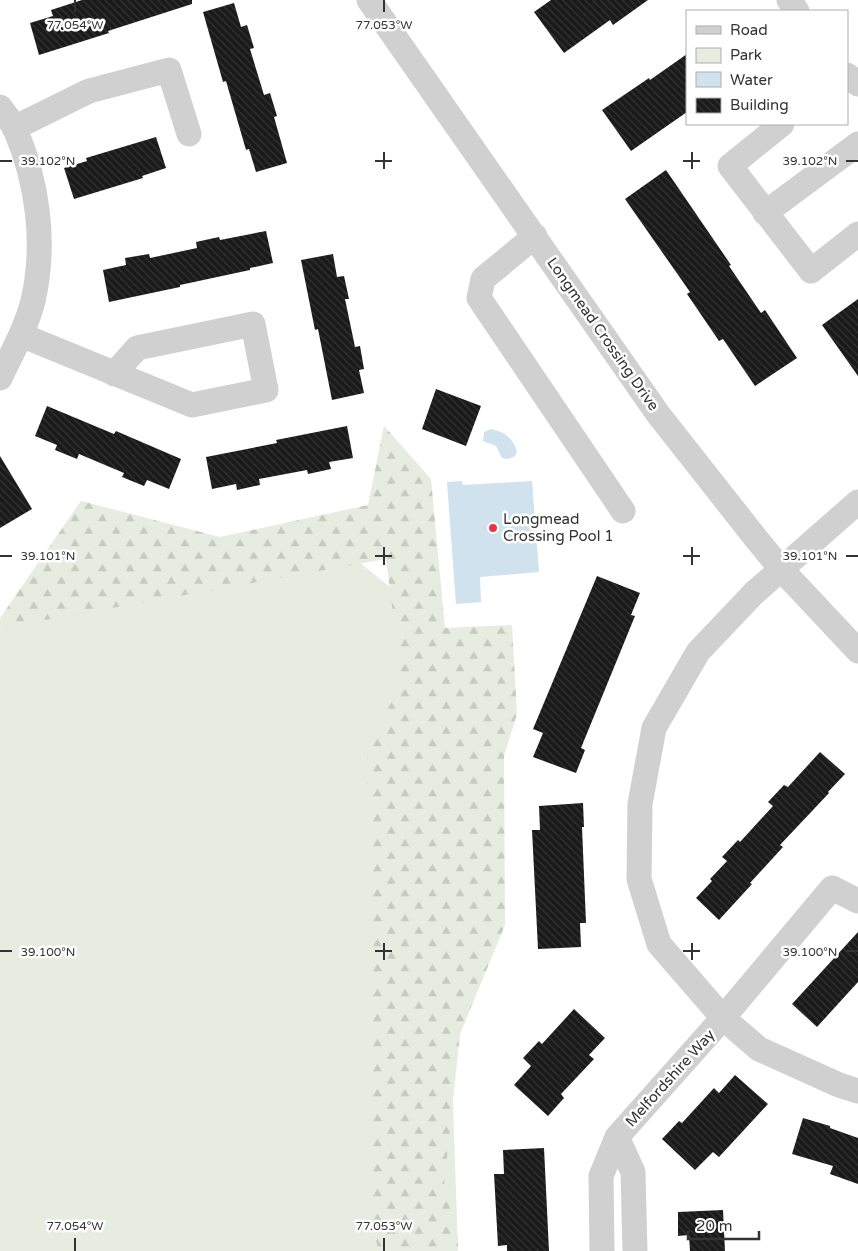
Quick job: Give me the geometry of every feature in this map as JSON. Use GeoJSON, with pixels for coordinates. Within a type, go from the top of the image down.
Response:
{"type":"FeatureCollection","features":[{"type":"Feature","properties":{"kind":"street","name":"Longmead Crossing Drive"},"geometry":{"type":"LineString","coordinates":[[369,0],[658,414],[781,569],[858,651]]}},
{"type":"Feature","properties":{"kind":"street"},"geometry":{"type":"LineString","coordinates":[[14,128],[89,91],[168,70],[189,134]]}},
{"type":"Feature","properties":{"kind":"street"},"geometry":{"type":"LineString","coordinates":[[848,76],[858,84]]}},
{"type":"Feature","properties":{"kind":"street"},"geometry":{"type":"LineString","coordinates":[[0,107],[14,128],[31,178],[40,225],[33,301],[21,335],[0,378]]}},
{"type":"Feature","properties":{"kind":"street"},"geometry":{"type":"LineString","coordinates":[[781,125],[730,166],[811,271],[858,234]]}},
{"type":"Feature","properties":{"kind":"street"},"geometry":{"type":"LineString","coordinates":[[765,213],[858,144]]}},
{"type":"Feature","properties":{"kind":"street"},"geometry":{"type":"LineString","coordinates":[[535,236],[483,279],[479,298],[623,510]]}},
{"type":"Feature","properties":{"kind":"street"},"geometry":{"type":"LineString","coordinates":[[21,335],[114,374],[192,405],[266,390],[253,324],[137,348],[114,374]]}},
{"type":"Feature","properties":{"kind":"street"},"geometry":{"type":"LineString","coordinates":[[858,502],[754,593],[698,652],[654,728],[640,804],[639,879],[659,944],[723,1018],[760,1049],[858,1092]]}},
{"type":"Feature","properties":{"kind":"street","name":"Melfordshire Way"},"geometry":{"type":"LineString","coordinates":[[602,1251],[601,1176],[618,1137],[723,1018],[832,888],[858,901]]}},
{"type":"Feature","properties":{"kind":"street","name":"Melfordshire Way"},"geometry":{"type":"LineString","coordinates":[[618,1137],[632,1172],[635,1251]]}},
{"type":"Feature","properties":{"kind":"green space"},"geometry":{"type":"Polygon","coordinates":[[[384,426],[431,479],[445,628],[512,625],[517,714],[504,756],[505,925],[460,1034],[444,1186],[458,1237],[458,1251],[379,1251],[373,1230],[367,747],[402,683],[386,559],[0,628],[0,618],[81,501],[220,537],[368,505],[384,426]]]}},
{"type":"Feature","properties":{"kind":"green space"},"geometry":{"type":"Polygon","coordinates":[[[349,554],[437,625],[458,1251],[0,1251],[0,628],[349,554]]]}},
{"type":"Feature","properties":{"kind":"water"},"geometry":{"type":"Polygon","coordinates":[[[491,429],[505,434],[511,440],[517,452],[514,457],[502,458],[496,446],[483,441],[484,432],[491,429]]]}},
{"type":"Feature","properties":{"kind":"water","name":"Longmead Crossing Pool 1"},"geometry":{"type":"Polygon","coordinates":[[[462,481],[463,485],[532,481],[539,572],[480,577],[481,602],[456,604],[447,482],[462,481]]]}},
{"type":"Feature","properties":{"kind":"building"},"geometry":{"type":"Polygon","coordinates":[[[82,0],[192,0],[192,4],[39,55],[30,23],[53,16],[51,10],[82,0]]]}},
{"type":"Feature","properties":{"kind":"building"},"geometry":{"type":"Polygon","coordinates":[[[551,0],[648,0],[613,25],[610,20],[564,53],[534,12],[551,0]]]}},
{"type":"Feature","properties":{"kind":"building"},"geometry":{"type":"Polygon","coordinates":[[[234,3],[241,27],[247,25],[254,48],[250,49],[264,95],[270,93],[277,116],[274,117],[287,163],[256,172],[249,149],[246,150],[226,81],[223,82],[203,12],[234,3]]]}},
{"type":"Feature","properties":{"kind":"building"},"geometry":{"type":"Polygon","coordinates":[[[686,55],[686,113],[631,151],[602,110],[649,78],[650,80],[686,55]]]}},
{"type":"Feature","properties":{"kind":"building"},"geometry":{"type":"Polygon","coordinates":[[[156,137],[166,168],[142,176],[143,178],[74,199],[64,168],[87,161],[86,158],[156,137]]]}},
{"type":"Feature","properties":{"kind":"building"},"geometry":{"type":"Polygon","coordinates":[[[666,170],[731,265],[729,266],[761,313],[765,310],[797,358],[755,386],[723,339],[719,341],[687,294],[690,292],[625,199],[666,170]]]}},
{"type":"Feature","properties":{"kind":"building"},"geometry":{"type":"Polygon","coordinates":[[[266,231],[273,263],[250,268],[250,270],[180,285],[180,287],[109,302],[103,270],[126,265],[125,258],[149,254],[150,258],[197,248],[196,242],[219,237],[220,240],[266,231]]]}},
{"type":"Feature","properties":{"kind":"building"},"geometry":{"type":"Polygon","coordinates":[[[333,254],[337,277],[344,276],[349,299],[345,299],[355,347],[360,346],[364,369],[359,370],[364,393],[332,400],[318,329],[315,330],[301,260],[333,254]]]}},
{"type":"Feature","properties":{"kind":"building"},"geometry":{"type":"Polygon","coordinates":[[[858,299],[858,376],[822,325],[858,299]]]}},
{"type":"Feature","properties":{"kind":"building"},"geometry":{"type":"Polygon","coordinates":[[[436,389],[481,406],[466,446],[422,429],[436,389]]]}},
{"type":"Feature","properties":{"kind":"building"},"geometry":{"type":"Polygon","coordinates":[[[47,406],[114,434],[116,431],[181,459],[169,489],[147,480],[144,486],[122,477],[124,473],[79,454],[77,459],[55,450],[57,445],[35,436],[47,406]]]}},
{"type":"Feature","properties":{"kind":"building"},"geometry":{"type":"Polygon","coordinates":[[[347,426],[353,458],[329,462],[331,469],[308,474],[307,470],[259,479],[260,485],[237,490],[236,484],[212,489],[206,457],[277,443],[276,440],[347,426]]]}},
{"type":"Feature","properties":{"kind":"building"},"geometry":{"type":"Polygon","coordinates":[[[0,456],[32,509],[0,528],[0,456]]]}},
{"type":"Feature","properties":{"kind":"building"},"geometry":{"type":"Polygon","coordinates":[[[597,576],[640,593],[631,615],[635,616],[581,748],[585,750],[576,773],[533,757],[543,733],[533,729],[597,576]]]}},
{"type":"Feature","properties":{"kind":"building"},"geometry":{"type":"Polygon","coordinates":[[[820,752],[845,774],[780,845],[783,847],[719,920],[696,898],[727,861],[722,857],[738,840],[740,842],[773,806],[768,802],[784,785],[788,787],[820,752]]]}},
{"type":"Feature","properties":{"kind":"building"},"geometry":{"type":"Polygon","coordinates":[[[583,803],[584,827],[582,827],[586,923],[580,923],[581,947],[538,949],[532,830],[540,830],[539,806],[583,803]]]}},
{"type":"Feature","properties":{"kind":"building"},"geometry":{"type":"Polygon","coordinates":[[[858,932],[858,982],[817,1027],[792,1004],[858,932]]]}},
{"type":"Feature","properties":{"kind":"building"},"geometry":{"type":"Polygon","coordinates":[[[574,1009],[605,1038],[589,1055],[594,1059],[561,1094],[564,1098],[548,1116],[514,1085],[531,1066],[523,1058],[539,1041],[542,1044],[574,1009]]]}},
{"type":"Feature","properties":{"kind":"building"},"geometry":{"type":"Polygon","coordinates":[[[735,1075],[768,1104],[719,1157],[713,1152],[695,1170],[662,1139],[679,1121],[682,1123],[714,1088],[719,1093],[735,1075]]]}},
{"type":"Feature","properties":{"kind":"building"},"geometry":{"type":"Polygon","coordinates":[[[803,1118],[830,1126],[830,1128],[858,1138],[858,1184],[830,1174],[833,1166],[792,1154],[803,1118]]]}},
{"type":"Feature","properties":{"kind":"building"},"geometry":{"type":"Polygon","coordinates":[[[544,1148],[549,1251],[507,1251],[507,1245],[498,1246],[494,1174],[504,1174],[503,1150],[544,1148]]]}},
{"type":"Feature","properties":{"kind":"building"},"geometry":{"type":"Polygon","coordinates":[[[723,1210],[725,1251],[690,1251],[689,1235],[678,1236],[678,1212],[723,1210]]]}},
{"type":"Feature","properties":{"kind":"place","name":"Longmead Crossing Pool 1"},"geometry":{"type":"Point","coordinates":[493,528]}}]}
